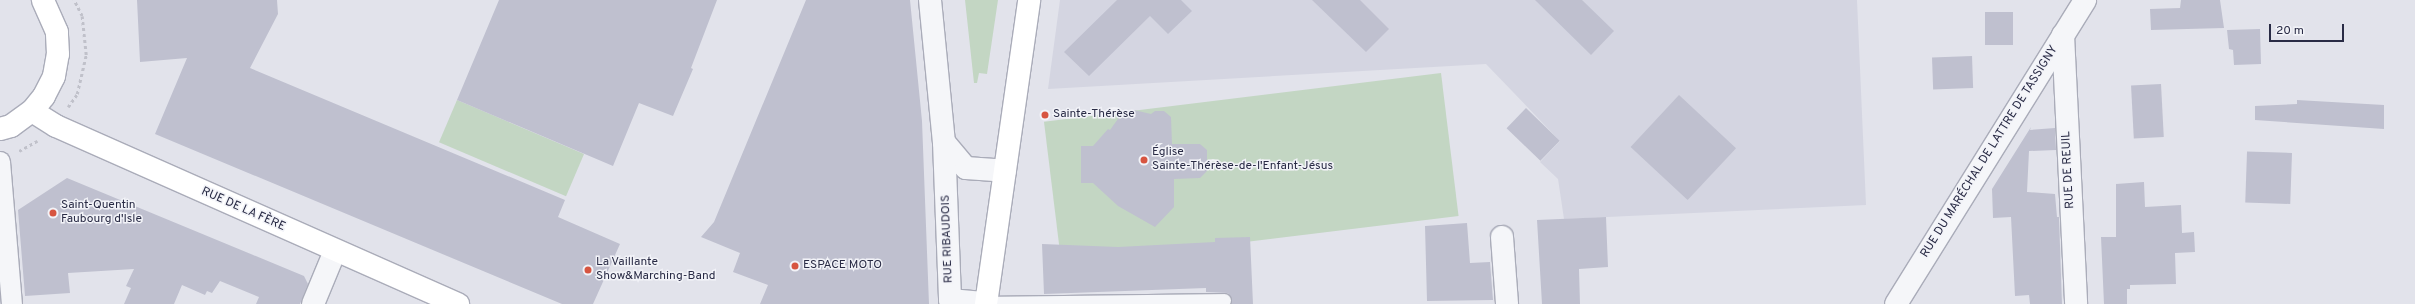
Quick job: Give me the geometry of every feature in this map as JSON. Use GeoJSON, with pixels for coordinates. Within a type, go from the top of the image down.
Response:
{"type":"FeatureCollection","features":[{"type":"Feature","properties":{"kind":"main road"},"geometry":{"type":"LineString","coordinates":[[0,129],[11,126],[32,111],[44,96],[54,76],[58,54],[57,32],[50,11],[43,0]]}},
{"type":"Feature","properties":{"kind":"main road"},"geometry":{"type":"LineString","coordinates":[[986,304],[1029,0]]}},
{"type":"Feature","properties":{"kind":"main road","name":"RUE DE LA FÈRE"},"geometry":{"type":"LineString","coordinates":[[32,111],[56,126],[335,251],[458,304]]}},
{"type":"Feature","properties":{"kind":"street","name":"RUE RIBAUDOIS"},"geometry":{"type":"LineString","coordinates":[[930,0],[944,142],[950,300],[986,304]]}},
{"type":"Feature","properties":{"kind":"street","name":"RUE DU MARÉCHAL DE LATTRE DE TASSIGNY"},"geometry":{"type":"LineString","coordinates":[[1896,304],[2085,0]]}},
{"type":"Feature","properties":{"kind":"street","name":"RUE DE REUIL"},"geometry":{"type":"LineString","coordinates":[[2063,35],[2076,304]]}},
{"type":"Feature","properties":{"kind":"street"},"geometry":{"type":"LineString","coordinates":[[944,142],[966,168],[1005,172]]}},
{"type":"Feature","properties":{"kind":"street"},"geometry":{"type":"LineString","coordinates":[[0,162],[12,304]]}},
{"type":"Feature","properties":{"kind":"street"},"geometry":{"type":"LineString","coordinates":[[1502,237],[1507,304]]}},
{"type":"Feature","properties":{"kind":"street"},"geometry":{"type":"LineString","coordinates":[[313,304],[335,251]]}},
{"type":"Feature","properties":{"kind":"lane"},"geometry":{"type":"LineString","coordinates":[[986,304],[1224,300]]}},
{"type":"Feature","properties":{"kind":"shaded area"},"geometry":{"type":"Polygon","coordinates":[[[1060,0],[1857,0],[1866,205],[1564,219],[1558,179],[1540,162],[1560,141],[1486,64],[1048,89],[1060,0]]]}},
{"type":"Feature","properties":{"kind":"green space"},"geometry":{"type":"Polygon","coordinates":[[[965,0],[998,0],[987,74],[979,73],[977,83],[974,83],[965,0]]]}},
{"type":"Feature","properties":{"kind":"green space"},"geometry":{"type":"Polygon","coordinates":[[[1441,73],[1459,216],[1062,265],[1044,122],[1441,73]]]}},
{"type":"Feature","properties":{"kind":"green space"},"geometry":{"type":"Polygon","coordinates":[[[457,100],[584,154],[566,196],[439,142],[457,100]]]}},
{"type":"Feature","properties":{"kind":"building"},"geometry":{"type":"Polygon","coordinates":[[[137,0],[277,0],[278,14],[250,68],[565,200],[558,217],[620,244],[593,304],[562,304],[155,134],[187,58],[140,62],[137,0]]]}},
{"type":"Feature","properties":{"kind":"building"},"geometry":{"type":"Polygon","coordinates":[[[499,0],[717,0],[691,68],[693,69],[673,116],[639,103],[613,166],[457,100],[499,0]]]}},
{"type":"Feature","properties":{"kind":"building"},"geometry":{"type":"Polygon","coordinates":[[[806,0],[910,0],[922,121],[929,304],[760,304],[768,285],[733,272],[740,253],[701,237],[714,222],[806,0]]]}},
{"type":"Feature","properties":{"kind":"building"},"geometry":{"type":"Polygon","coordinates":[[[1117,0],[1181,0],[1192,11],[1168,34],[1150,16],[1089,76],[1064,52],[1117,0]]]}},
{"type":"Feature","properties":{"kind":"building"},"geometry":{"type":"Polygon","coordinates":[[[1312,0],[1360,0],[1389,29],[1366,52],[1312,0]]]}},
{"type":"Feature","properties":{"kind":"building"},"geometry":{"type":"Polygon","coordinates":[[[1535,0],[1582,0],[1614,31],[1591,55],[1535,0]]]}},
{"type":"Feature","properties":{"kind":"building"},"geometry":{"type":"Polygon","coordinates":[[[2181,0],[2220,0],[2224,28],[2151,30],[2150,9],[2180,8],[2181,0]]]}},
{"type":"Feature","properties":{"kind":"building"},"geometry":{"type":"Polygon","coordinates":[[[1985,12],[2013,12],[2013,45],[1985,45],[1985,12]]]}},
{"type":"Feature","properties":{"kind":"building"},"geometry":{"type":"Polygon","coordinates":[[[2260,29],[2261,64],[2234,65],[2233,50],[2229,49],[2227,30],[2260,29]]]}},
{"type":"Feature","properties":{"kind":"building"},"geometry":{"type":"Polygon","coordinates":[[[1972,56],[1973,88],[1933,89],[1932,57],[1972,56]]]}},
{"type":"Feature","properties":{"kind":"building"},"geometry":{"type":"Polygon","coordinates":[[[2161,84],[2164,137],[2134,138],[2131,86],[2161,84]]]}},
{"type":"Feature","properties":{"kind":"building"},"geometry":{"type":"Polygon","coordinates":[[[1679,95],[1736,148],[1688,200],[1631,147],[1679,95]]]}},
{"type":"Feature","properties":{"kind":"building"},"geometry":{"type":"Polygon","coordinates":[[[2297,100],[2384,105],[2384,129],[2255,120],[2255,106],[2297,104],[2297,100]]]}},
{"type":"Feature","properties":{"kind":"building"},"geometry":{"type":"Polygon","coordinates":[[[1526,108],[1560,141],[1540,161],[1507,128],[1526,108]]]}},
{"type":"Feature","properties":{"kind":"building","name":"Église Sainte-Thérèse-de-l'Enfant-Jésus"},"geometry":{"type":"Polygon","coordinates":[[[1134,110],[1151,114],[1155,111],[1164,111],[1171,117],[1172,144],[1200,144],[1207,150],[1207,171],[1200,178],[1174,179],[1174,207],[1155,227],[1118,206],[1093,183],[1081,183],[1081,146],[1093,146],[1108,129],[1110,130],[1120,116],[1134,110]]]}},
{"type":"Feature","properties":{"kind":"building"},"geometry":{"type":"Polygon","coordinates":[[[2031,127],[2030,130],[2055,128],[2056,150],[2029,151],[2027,192],[2055,194],[2057,217],[2059,217],[2062,304],[2030,304],[2029,295],[2015,296],[2011,217],[1993,218],[1992,189],[2031,127]]]}},
{"type":"Feature","properties":{"kind":"building"},"geometry":{"type":"Polygon","coordinates":[[[2247,151],[2292,153],[2290,204],[2245,202],[2247,151]]]}},
{"type":"Feature","properties":{"kind":"building"},"geometry":{"type":"Polygon","coordinates":[[[67,178],[304,276],[308,284],[300,304],[256,304],[259,297],[220,281],[212,293],[207,291],[205,295],[182,285],[174,304],[124,304],[131,288],[126,286],[134,269],[68,273],[70,293],[25,296],[18,210],[67,178]]]}},
{"type":"Feature","properties":{"kind":"building"},"geometry":{"type":"Polygon","coordinates":[[[2144,182],[2145,207],[2181,205],[2182,233],[2194,232],[2195,252],[2175,253],[2176,284],[2130,285],[2130,289],[2127,289],[2127,304],[2104,304],[2101,237],[2116,237],[2116,184],[2144,182]]]}},
{"type":"Feature","properties":{"kind":"building"},"geometry":{"type":"Polygon","coordinates":[[[1606,217],[1608,267],[1579,269],[1580,304],[1542,304],[1537,220],[1606,217]]]}},
{"type":"Feature","properties":{"kind":"building"},"geometry":{"type":"Polygon","coordinates":[[[1467,223],[1470,263],[1490,262],[1493,300],[1427,301],[1425,226],[1467,223]]]}},
{"type":"Feature","properties":{"kind":"building"},"geometry":{"type":"Polygon","coordinates":[[[1250,237],[1253,304],[1231,304],[1232,300],[1228,293],[1206,292],[1206,288],[1044,294],[1042,244],[1118,247],[1215,242],[1215,238],[1250,237]]]}},
{"type":"Feature","properties":{"kind":"place","name":"Sainte-Thérèse"},"geometry":{"type":"Point","coordinates":[1045,115]}},
{"type":"Feature","properties":{"kind":"place","name":"Église Sainte-Thérèse-de-l'Enfant-Jésus"},"geometry":{"type":"Point","coordinates":[1144,160]}},
{"type":"Feature","properties":{"kind":"place","name":"Saint-Quentin Faubourg d'Isle"},"geometry":{"type":"Point","coordinates":[53,213]}},
{"type":"Feature","properties":{"kind":"place","name":"ESPACE MOTO"},"geometry":{"type":"Point","coordinates":[795,266]}},
{"type":"Feature","properties":{"kind":"place","name":"La Vaillante Show&Marching-Band"},"geometry":{"type":"Point","coordinates":[588,270]}}]}
